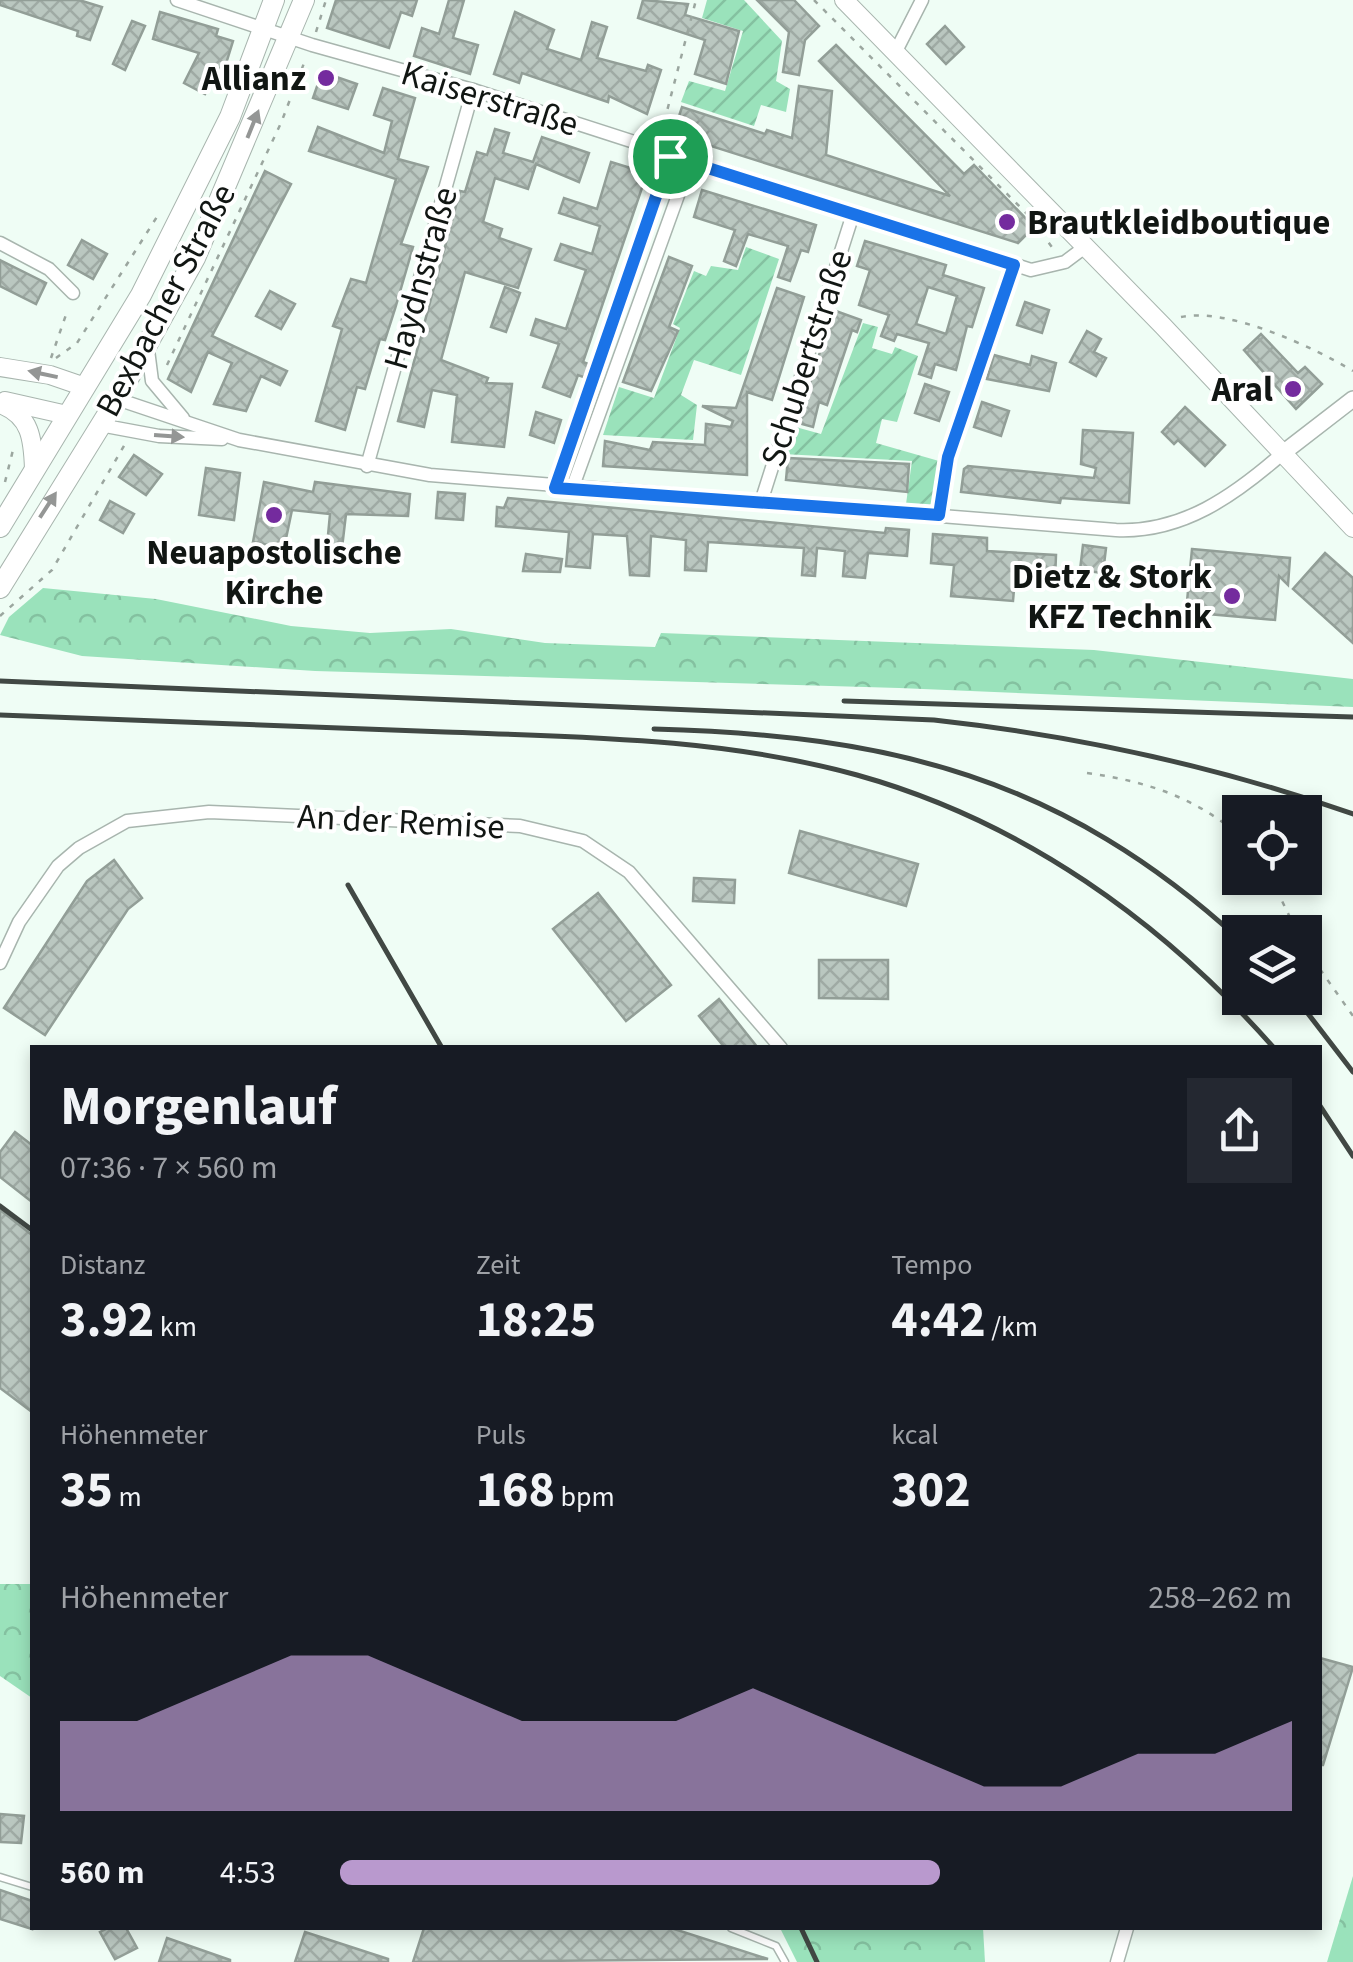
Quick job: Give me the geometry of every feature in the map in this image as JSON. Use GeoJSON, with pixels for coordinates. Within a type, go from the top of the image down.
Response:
{"type":"FeatureCollection","features":[{"type":"Feature","properties":{"kind":"main road","name":"Bexbacher Straße"},"geometry":{"type":"LineString","coordinates":[[0,527],[141,295],[189,203],[274,0]]}},
{"type":"Feature","properties":{"kind":"main road","name":"Bexbacher Straße"},"geometry":{"type":"LineString","coordinates":[[0,588],[117,399],[194,258],[304,0]]}},
{"type":"Feature","properties":{"kind":"main road"},"geometry":{"type":"LineString","coordinates":[[844,0],[1163,326],[1353,528]]}},
{"type":"Feature","properties":{"kind":"main road"},"geometry":{"type":"LineString","coordinates":[[0,367],[50,374],[117,399]]}},
{"type":"Feature","properties":{"kind":"main road"},"geometry":{"type":"LineString","coordinates":[[0,402],[100,425]]}},
{"type":"Feature","properties":{"kind":"main road"},"geometry":{"type":"LineString","coordinates":[[0,402],[22,416],[29,428],[34,469]]}},
{"type":"Feature","properties":{"kind":"street","name":"Kaiserstraße"},"geometry":{"type":"LineString","coordinates":[[176,0],[473,90],[1014,265],[1043,270],[1065,262]]}},
{"type":"Feature","properties":{"kind":"street"},"geometry":{"type":"LineString","coordinates":[[895,53],[922,0]]}},
{"type":"Feature","properties":{"kind":"street","name":"Haydnstraße"},"geometry":{"type":"LineString","coordinates":[[367,466],[473,90]]}},
{"type":"Feature","properties":{"kind":"street"},"geometry":{"type":"LineString","coordinates":[[572,489],[690,162]]}},
{"type":"Feature","properties":{"kind":"street","name":"Schubertstraße"},"geometry":{"type":"LineString","coordinates":[[761,502],[853,214]]}},
{"type":"Feature","properties":{"kind":"street"},"geometry":{"type":"LineString","coordinates":[[0,243],[50,269],[73,294]]}},
{"type":"Feature","properties":{"kind":"street"},"geometry":{"type":"LineString","coordinates":[[1065,262],[1085,246]]}},
{"type":"Feature","properties":{"kind":"street"},"geometry":{"type":"LineString","coordinates":[[939,515],[948,457],[1014,265]]}},
{"type":"Feature","properties":{"kind":"street"},"geometry":{"type":"LineString","coordinates":[[148,344],[152,381],[188,423]]}},
{"type":"Feature","properties":{"kind":"street"},"geometry":{"type":"LineString","coordinates":[[117,399],[238,440],[367,466],[555,488],[1116,530],[1157,529],[1210,507],[1353,399]]}},
{"type":"Feature","properties":{"kind":"street"},"geometry":{"type":"LineString","coordinates":[[100,425],[159,436],[238,440]]}},
{"type":"Feature","properties":{"kind":"street","name":"An der Remise"},"geometry":{"type":"LineString","coordinates":[[0,963],[28,907],[58,866],[79,848],[127,822],[209,812],[520,826],[582,841],[629,872],[779,1045]]}},
{"type":"Feature","properties":{"kind":"street"},"geometry":{"type":"LineString","coordinates":[[1117,1962],[1127,1930]]}},
{"type":"Feature","properties":{"kind":"lane"},"geometry":{"type":"LineString","coordinates":[[0,1877],[30,1885]]}},
{"type":"Feature","properties":{"kind":"lane"},"geometry":{"type":"LineString","coordinates":[[736,1930],[776,1946],[784,1962]]}},
{"type":"Feature","properties":{"kind":"path"},"geometry":{"type":"LineString","coordinates":[[555,488],[663,154],[696,0]]}},
{"type":"Feature","properties":{"kind":"path"},"geometry":{"type":"LineString","coordinates":[[814,0],[1031,218],[1065,262]]}},
{"type":"Feature","properties":{"kind":"path"},"geometry":{"type":"LineString","coordinates":[[73,294],[51,360],[77,344],[160,212]]}},
{"type":"Feature","properties":{"kind":"path"},"geometry":{"type":"LineString","coordinates":[[1163,326],[1184,315],[1202,315],[1303,340],[1353,371]]}},
{"type":"Feature","properties":{"kind":"path"},"geometry":{"type":"LineString","coordinates":[[0,491],[15,434],[29,428]]}},
{"type":"Feature","properties":{"kind":"path"},"geometry":{"type":"LineString","coordinates":[[0,616],[52,570],[112,466]]}},
{"type":"Feature","properties":{"kind":"path"},"geometry":{"type":"LineString","coordinates":[[1087,773],[1161,789],[1209,809],[1222,820]]}},
{"type":"Feature","properties":{"kind":"path"},"geometry":{"type":"LineString","coordinates":[[1322,972],[1353,1016]]}},
{"type":"Feature","properties":{"kind":"green space"},"geometry":{"type":"Polygon","coordinates":[[[707,0],[744,0],[782,41],[776,81],[790,89],[786,112],[761,105],[754,126],[681,102],[689,81],[725,91],[743,31],[702,18],[707,0]]]}},
{"type":"Feature","properties":{"kind":"green space"},"geometry":{"type":"Polygon","coordinates":[[[746,247],[779,259],[741,375],[694,360],[681,395],[697,405],[693,440],[603,435],[619,387],[654,398],[680,328],[673,324],[694,271],[706,276],[711,266],[738,270],[746,247]]]}},
{"type":"Feature","properties":{"kind":"green space"},"geometry":{"type":"Polygon","coordinates":[[[863,323],[878,327],[872,348],[892,354],[895,347],[918,356],[897,422],[882,419],[876,443],[939,461],[931,506],[906,504],[912,461],[783,454],[792,426],[821,434],[863,323]]]}},
{"type":"Feature","properties":{"kind":"green space"},"geometry":{"type":"Polygon","coordinates":[[[43,588],[156,599],[291,626],[370,633],[451,629],[545,643],[655,647],[661,633],[1094,650],[1353,679],[1353,707],[899,688],[315,671],[82,656],[0,635],[9,617],[43,588]]]}},
{"type":"Feature","properties":{"kind":"green space"},"geometry":{"type":"Polygon","coordinates":[[[0,1584],[30,1584],[30,1697],[0,1676],[0,1584]]]}},
{"type":"Feature","properties":{"kind":"green space"},"geometry":{"type":"Polygon","coordinates":[[[1353,1876],[1353,1962],[1327,1962],[1353,1876]]]}},
{"type":"Feature","properties":{"kind":"green space"},"geometry":{"type":"Polygon","coordinates":[[[781,1930],[983,1930],[985,1962],[797,1962],[781,1930]]]}},
{"type":"Feature","properties":{"kind":"building"},"geometry":{"type":"Polygon","coordinates":[[[0,0],[79,0],[102,7],[90,40],[77,36],[78,31],[0,5],[0,0]]]}},
{"type":"Feature","properties":{"kind":"building"},"geometry":{"type":"Polygon","coordinates":[[[336,0],[417,0],[412,16],[401,12],[389,48],[327,28],[336,0]]]}},
{"type":"Feature","properties":{"kind":"building"},"geometry":{"type":"Polygon","coordinates":[[[449,0],[464,0],[453,38],[478,45],[470,74],[414,56],[422,28],[439,34],[449,0]]]}},
{"type":"Feature","properties":{"kind":"building"},"geometry":{"type":"Polygon","coordinates":[[[643,0],[688,4],[685,15],[739,31],[726,84],[695,74],[705,40],[638,18],[643,0]]]}},
{"type":"Feature","properties":{"kind":"building"},"geometry":{"type":"Polygon","coordinates":[[[757,0],[794,0],[819,26],[805,40],[799,75],[783,72],[789,32],[757,0]]]}},
{"type":"Feature","properties":{"kind":"building"},"geometry":{"type":"Polygon","coordinates":[[[160,12],[218,29],[216,36],[233,41],[224,70],[219,68],[205,94],[184,83],[199,53],[153,39],[160,12]]]}},
{"type":"Feature","properties":{"kind":"building"},"geometry":{"type":"Polygon","coordinates":[[[515,12],[554,30],[547,49],[581,60],[592,22],[607,27],[597,58],[646,71],[648,65],[661,70],[647,114],[609,96],[608,102],[522,73],[519,83],[494,74],[515,12]]]}},
{"type":"Feature","properties":{"kind":"building"},"geometry":{"type":"Polygon","coordinates":[[[132,21],[145,26],[125,70],[113,64],[132,21]]]}},
{"type":"Feature","properties":{"kind":"building"},"geometry":{"type":"Polygon","coordinates":[[[945,26],[964,47],[946,64],[927,44],[945,26]]]}},
{"type":"Feature","properties":{"kind":"building"},"geometry":{"type":"Polygon","coordinates":[[[836,45],[964,174],[974,165],[1034,227],[1018,243],[673,134],[682,107],[765,134],[767,130],[792,138],[799,86],[832,91],[826,155],[950,196],[819,61],[836,45]]]}},
{"type":"Feature","properties":{"kind":"building"},"geometry":{"type":"Polygon","coordinates":[[[322,72],[357,84],[348,109],[313,98],[322,72]]]}},
{"type":"Feature","properties":{"kind":"building"},"geometry":{"type":"Polygon","coordinates":[[[383,88],[415,98],[398,159],[428,167],[401,244],[413,247],[395,309],[385,340],[380,339],[365,389],[357,387],[345,430],[316,421],[342,329],[333,326],[351,279],[366,283],[396,179],[309,151],[318,127],[384,153],[392,121],[374,115],[383,88]]]}},
{"type":"Feature","properties":{"kind":"building"},"geometry":{"type":"Polygon","coordinates":[[[495,129],[509,133],[503,153],[533,162],[542,137],[589,153],[579,182],[536,164],[528,189],[495,178],[483,222],[502,229],[499,238],[531,249],[518,288],[465,272],[441,360],[488,378],[486,383],[512,384],[504,447],[452,442],[457,395],[432,390],[424,427],[398,421],[460,191],[465,192],[477,152],[487,155],[495,129]]]}},
{"type":"Feature","properties":{"kind":"building"},"geometry":{"type":"Polygon","coordinates":[[[611,162],[647,173],[583,362],[591,365],[586,378],[578,375],[570,397],[543,387],[559,344],[531,335],[536,319],[566,329],[586,270],[555,260],[561,244],[592,254],[600,226],[559,213],[564,198],[597,209],[611,162]]]}},
{"type":"Feature","properties":{"kind":"building"},"geometry":{"type":"Polygon","coordinates":[[[265,171],[291,184],[212,336],[287,371],[280,385],[261,376],[246,411],[214,404],[232,363],[208,352],[191,392],[168,379],[265,171]]]}},
{"type":"Feature","properties":{"kind":"building"},"geometry":{"type":"Polygon","coordinates":[[[702,190],[816,225],[808,252],[801,250],[790,281],[778,277],[788,246],[748,234],[736,266],[724,261],[735,230],[694,217],[702,190]]]}},
{"type":"Feature","properties":{"kind":"building"},"geometry":{"type":"Polygon","coordinates":[[[82,240],[107,254],[93,279],[68,265],[82,240]]]}},
{"type":"Feature","properties":{"kind":"building"},"geometry":{"type":"Polygon","coordinates":[[[865,241],[946,265],[943,275],[984,288],[972,327],[967,326],[956,370],[935,364],[931,378],[919,374],[929,343],[897,334],[894,341],[881,336],[889,315],[859,305],[870,270],[857,266],[865,241]],[[928,287],[916,324],[946,334],[957,296],[928,287]]]}},
{"type":"Feature","properties":{"kind":"building"},"geometry":{"type":"Polygon","coordinates":[[[669,257],[692,266],[669,327],[678,331],[651,391],[623,382],[669,257]]]}},
{"type":"Feature","properties":{"kind":"building"},"geometry":{"type":"Polygon","coordinates":[[[0,260],[46,283],[36,304],[0,286],[0,260]]]}},
{"type":"Feature","properties":{"kind":"building"},"geometry":{"type":"Polygon","coordinates":[[[505,287],[520,293],[506,332],[491,327],[505,287]]]}},
{"type":"Feature","properties":{"kind":"building"},"geometry":{"type":"Polygon","coordinates":[[[777,288],[804,297],[772,400],[747,392],[747,475],[603,466],[605,441],[650,450],[653,442],[705,445],[706,424],[731,427],[733,421],[702,406],[736,408],[777,288]]]}},
{"type":"Feature","properties":{"kind":"building"},"geometry":{"type":"Polygon","coordinates":[[[270,291],[295,304],[281,329],[256,316],[270,291]]]}},
{"type":"Feature","properties":{"kind":"building"},"geometry":{"type":"Polygon","coordinates":[[[1025,302],[1049,310],[1042,333],[1017,325],[1025,302]]]}},
{"type":"Feature","properties":{"kind":"building"},"geometry":{"type":"Polygon","coordinates":[[[833,310],[861,320],[857,332],[852,330],[827,405],[819,402],[813,427],[798,423],[833,310]]]}},
{"type":"Feature","properties":{"kind":"building"},"geometry":{"type":"Polygon","coordinates":[[[1087,331],[1101,339],[1094,352],[1106,358],[1096,376],[1070,362],[1087,331]]]}},
{"type":"Feature","properties":{"kind":"building"},"geometry":{"type":"Polygon","coordinates":[[[1261,334],[1298,373],[1305,367],[1322,384],[1296,409],[1244,350],[1261,334]]]}},
{"type":"Feature","properties":{"kind":"building"},"geometry":{"type":"Polygon","coordinates":[[[994,355],[1030,365],[1032,356],[1056,363],[1049,391],[987,379],[994,355]]]}},
{"type":"Feature","properties":{"kind":"building"},"geometry":{"type":"Polygon","coordinates":[[[925,384],[949,392],[939,421],[915,413],[925,384]]]}},
{"type":"Feature","properties":{"kind":"building"},"geometry":{"type":"Polygon","coordinates":[[[982,402],[1009,411],[1001,436],[974,427],[982,402]]]}},
{"type":"Feature","properties":{"kind":"building"},"geometry":{"type":"Polygon","coordinates":[[[1185,407],[1225,445],[1205,466],[1178,440],[1174,444],[1162,432],[1185,407]]]}},
{"type":"Feature","properties":{"kind":"building"},"geometry":{"type":"Polygon","coordinates":[[[536,412],[561,420],[554,443],[530,435],[536,412]]]}},
{"type":"Feature","properties":{"kind":"building"},"geometry":{"type":"Polygon","coordinates":[[[1083,430],[1133,433],[1129,503],[1061,498],[1060,503],[961,492],[964,469],[968,466],[1094,478],[1096,468],[1081,464],[1083,430]]]}},
{"type":"Feature","properties":{"kind":"building"},"geometry":{"type":"Polygon","coordinates":[[[134,455],[162,474],[146,495],[119,477],[134,455]]]}},
{"type":"Feature","properties":{"kind":"building"},"geometry":{"type":"Polygon","coordinates":[[[788,458],[909,464],[907,492],[786,480],[788,458]]]}},
{"type":"Feature","properties":{"kind":"building"},"geometry":{"type":"Polygon","coordinates":[[[206,468],[240,473],[234,520],[199,515],[206,468]]]}},
{"type":"Feature","properties":{"kind":"building"},"geometry":{"type":"Polygon","coordinates":[[[264,482],[313,492],[315,482],[410,494],[408,516],[346,514],[342,548],[327,546],[330,514],[292,510],[284,548],[253,542],[264,482]]]}},
{"type":"Feature","properties":{"kind":"building"},"geometry":{"type":"Polygon","coordinates":[[[438,492],[465,494],[463,520],[436,518],[438,492]]]}},
{"type":"Feature","properties":{"kind":"building"},"geometry":{"type":"Polygon","coordinates":[[[508,498],[885,533],[886,528],[909,530],[907,556],[868,553],[865,578],[843,576],[845,551],[817,548],[815,576],[802,575],[804,548],[708,542],[706,571],[685,570],[686,540],[651,536],[649,576],[630,575],[627,536],[593,534],[590,568],[566,566],[569,532],[496,526],[497,507],[504,508],[508,498]]]}},
{"type":"Feature","properties":{"kind":"building"},"geometry":{"type":"Polygon","coordinates":[[[110,501],[134,514],[123,533],[100,520],[110,501]]]}},
{"type":"Feature","properties":{"kind":"building"},"geometry":{"type":"Polygon","coordinates":[[[933,534],[987,538],[987,551],[1056,555],[1055,581],[1015,578],[1013,601],[951,596],[954,565],[931,563],[933,534]]]}},
{"type":"Feature","properties":{"kind":"building"},"geometry":{"type":"Polygon","coordinates":[[[1083,545],[1106,548],[1103,573],[1080,570],[1083,545]]]}},
{"type":"Feature","properties":{"kind":"building","name":"Dietz & Stork KFZ Technik"},"geometry":{"type":"Polygon","coordinates":[[[1192,549],[1290,558],[1288,585],[1279,576],[1275,620],[1186,612],[1192,549]]]}},
{"type":"Feature","properties":{"kind":"building"},"geometry":{"type":"Polygon","coordinates":[[[1325,553],[1353,578],[1353,643],[1293,589],[1325,553]]]}},
{"type":"Feature","properties":{"kind":"building"},"geometry":{"type":"Polygon","coordinates":[[[526,554],[562,559],[560,572],[523,571],[526,554]]]}},
{"type":"Feature","properties":{"kind":"building"},"geometry":{"type":"Polygon","coordinates":[[[800,831],[918,864],[906,906],[789,873],[800,831]]]}},
{"type":"Feature","properties":{"kind":"building"},"geometry":{"type":"Polygon","coordinates":[[[114,860],[142,898],[128,909],[45,1035],[4,1008],[87,881],[114,860]]]}},
{"type":"Feature","properties":{"kind":"building"},"geometry":{"type":"Polygon","coordinates":[[[694,878],[735,880],[734,903],[693,901],[694,878]]]}},
{"type":"Feature","properties":{"kind":"building"},"geometry":{"type":"Polygon","coordinates":[[[598,893],[671,985],[626,1021],[553,929],[598,893]]]}},
{"type":"Feature","properties":{"kind":"building"},"geometry":{"type":"Polygon","coordinates":[[[819,960],[888,960],[888,999],[819,998],[819,960]]]}},
{"type":"Feature","properties":{"kind":"building"},"geometry":{"type":"Polygon","coordinates":[[[719,999],[756,1045],[723,1045],[699,1016],[719,999]]]}},
{"type":"Feature","properties":{"kind":"building"},"geometry":{"type":"Polygon","coordinates":[[[15,1132],[30,1143],[30,1200],[0,1177],[0,1152],[15,1132]]]}},
{"type":"Feature","properties":{"kind":"building"},"geometry":{"type":"Polygon","coordinates":[[[0,1210],[30,1233],[30,1410],[0,1388],[0,1210]]]}},
{"type":"Feature","properties":{"kind":"building"},"geometry":{"type":"Polygon","coordinates":[[[1322,1659],[1353,1667],[1322,1765],[1322,1659]]]}},
{"type":"Feature","properties":{"kind":"building"},"geometry":{"type":"Polygon","coordinates":[[[0,1814],[24,1816],[21,1843],[0,1842],[0,1814]]]}},
{"type":"Feature","properties":{"kind":"building"},"geometry":{"type":"Polygon","coordinates":[[[0,1890],[30,1900],[30,1928],[0,1919],[0,1890]]]}},
{"type":"Feature","properties":{"kind":"building"},"geometry":{"type":"Polygon","coordinates":[[[127,1930],[137,1948],[115,1959],[100,1932],[127,1930]]]}},
{"type":"Feature","properties":{"kind":"building"},"geometry":{"type":"Polygon","coordinates":[[[423,1930],[677,1930],[768,1959],[413,1962],[423,1930]]]}},
{"type":"Feature","properties":{"kind":"building"},"geometry":{"type":"Polygon","coordinates":[[[305,1932],[388,1959],[388,1962],[295,1962],[305,1932]]]}},
{"type":"Feature","properties":{"kind":"building"},"geometry":{"type":"Polygon","coordinates":[[[167,1938],[230,1960],[230,1962],[159,1962],[167,1938]]]}},
{"type":"Feature","properties":{"kind":"railway"},"geometry":{"type":"LineString","coordinates":[[0,681],[934,720],[1146,755],[1250,781],[1353,814]]}},
{"type":"Feature","properties":{"kind":"railway"},"geometry":{"type":"LineString","coordinates":[[844,701],[1353,717]]}},
{"type":"Feature","properties":{"kind":"railway"},"geometry":{"type":"LineString","coordinates":[[0,715],[652,742],[755,753],[857,775],[976,819],[1085,881],[1185,958],[1271,1045]]}},
{"type":"Feature","properties":{"kind":"railway"},"geometry":{"type":"LineString","coordinates":[[654,729],[820,742],[896,755],[969,776],[1039,803],[1107,839],[1173,884],[1222,925]]}},
{"type":"Feature","properties":{"kind":"railway"},"geometry":{"type":"LineString","coordinates":[[348,885],[440,1045]]}},
{"type":"Feature","properties":{"kind":"railway"},"geometry":{"type":"LineString","coordinates":[[1309,1015],[1353,1072]]}},
{"type":"Feature","properties":{"kind":"railway"},"geometry":{"type":"LineString","coordinates":[[1322,1109],[1353,1156]]}},
{"type":"Feature","properties":{"kind":"railway"},"geometry":{"type":"LineString","coordinates":[[0,1206],[30,1228]]}},
{"type":"Feature","properties":{"kind":"railway"},"geometry":{"type":"LineString","coordinates":[[802,1930],[817,1962]]}},
{"type":"Feature","properties":{"kind":"place","name":"Allianz"},"geometry":{"type":"Point","coordinates":[326,78]}},
{"type":"Feature","properties":{"kind":"place","name":"Brautkleidboutique"},"geometry":{"type":"Point","coordinates":[1007,222]}},
{"type":"Feature","properties":{"kind":"place","name":"Aral"},"geometry":{"type":"Point","coordinates":[1293,389]}},
{"type":"Feature","properties":{"kind":"place","name":"Neuapostolische Kirche"},"geometry":{"type":"Point","coordinates":[274,515]}},
{"type":"Feature","properties":{"kind":"place","name":"Dietz & Stork KFZ Technik"},"geometry":{"type":"Point","coordinates":[1232,596]}},
{"type":"Feature","properties":{"kind":"route"},"geometry":{"type":"LineString","coordinates":[[670,156],[1014,265],[948,457],[939,515],[555,488],[670,156]]}}]}
